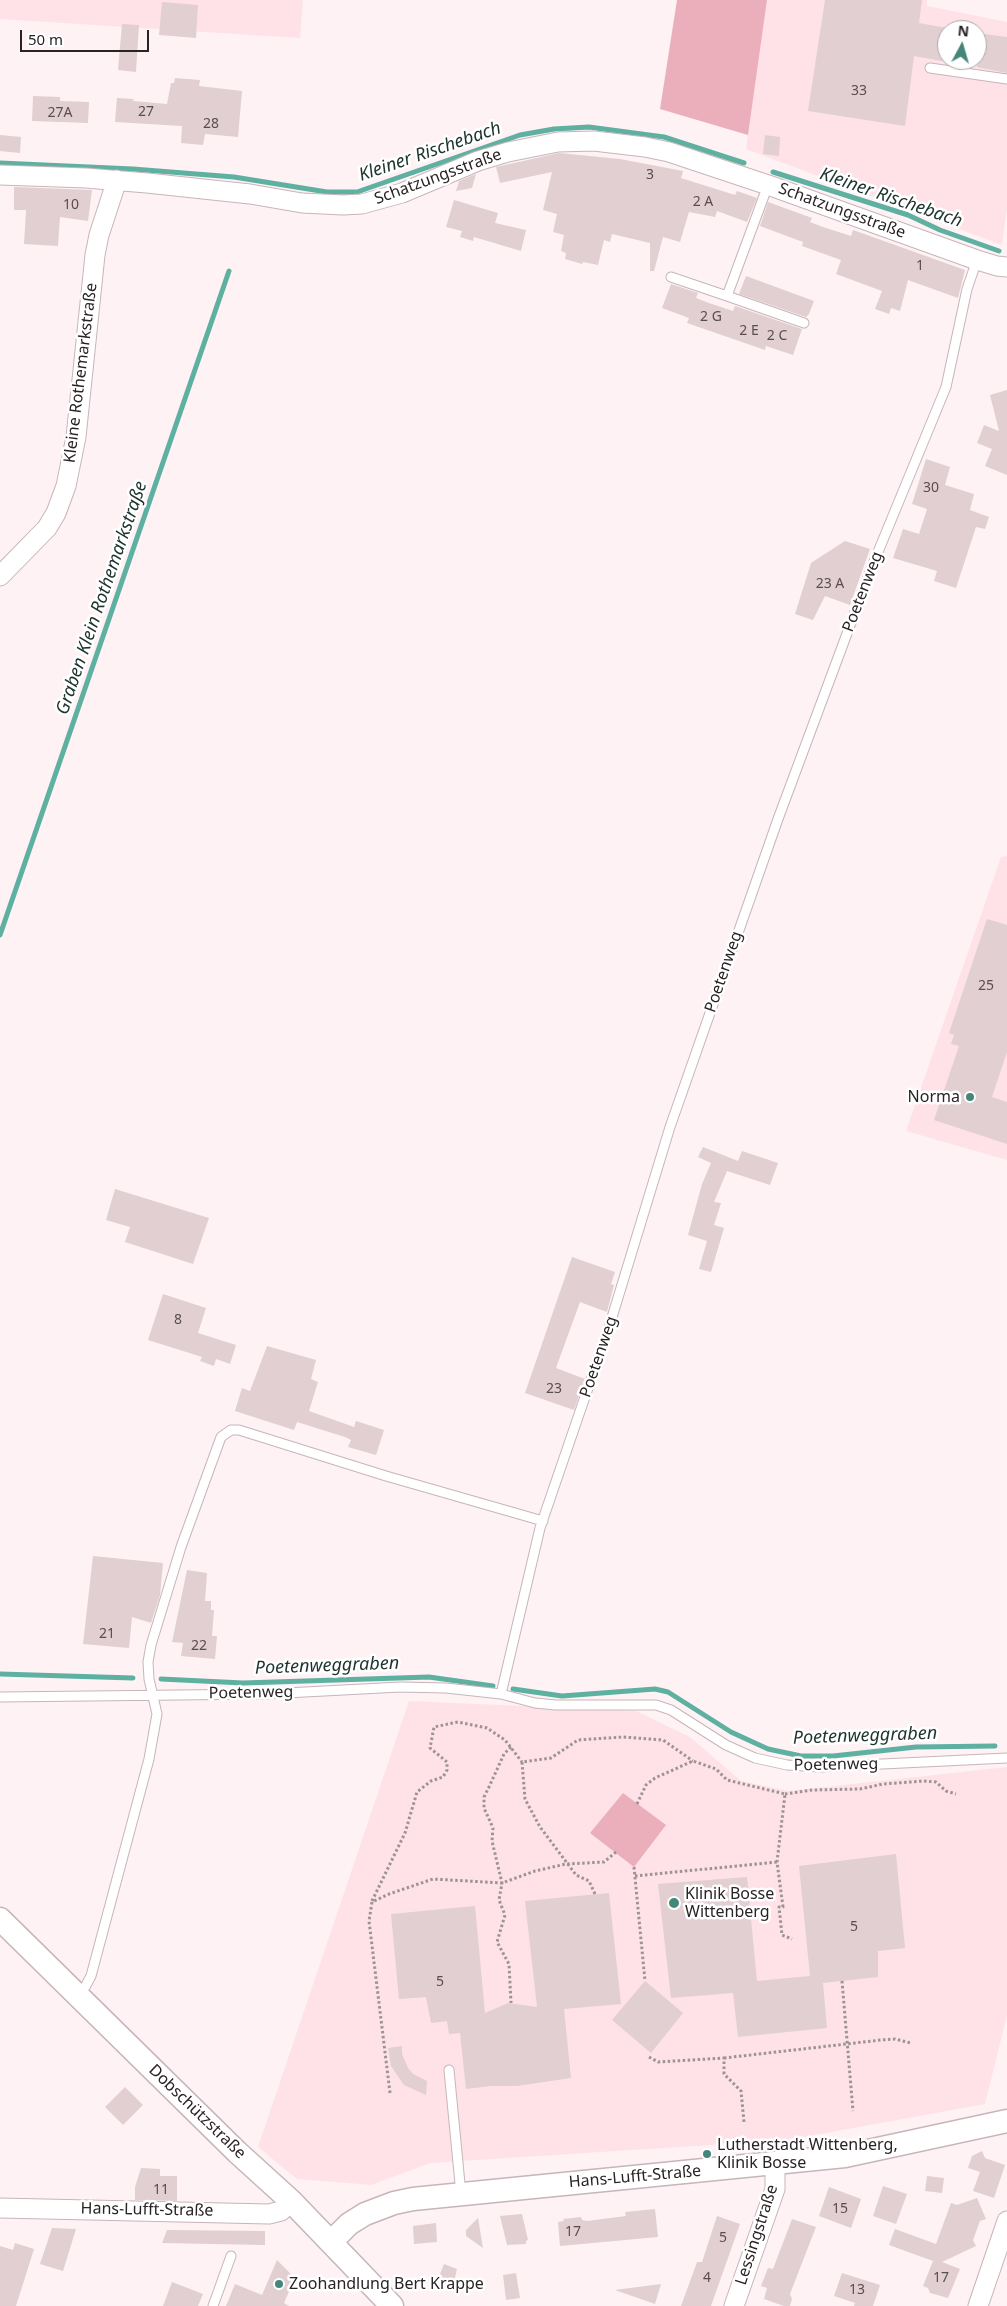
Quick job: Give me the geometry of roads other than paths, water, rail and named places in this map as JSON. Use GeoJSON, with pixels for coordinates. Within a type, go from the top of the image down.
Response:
{"type":"FeatureCollection","features":[{"type":"Feature","properties":{"kind":"street","name":"Schatzungsstraße"},"geometry":{"type":"LineString","coordinates":[[0,176],[117,180],[250,194],[322,205],[352,204],[402,193],[478,161],[508,152],[578,140],[644,146],[660,150],[768,185],[977,260],[1007,267]]}},
{"type":"Feature","properties":{"kind":"street","name":"Kleine Rothemarkstraße"},"geometry":{"type":"LineString","coordinates":[[0,576],[47,528],[56,513],[66,486],[76,437],[95,255],[99,235],[117,180]]}},
{"type":"Feature","properties":{"kind":"street","name":"Dobschützstraße"},"geometry":{"type":"LineString","coordinates":[[0,1919],[237,2152],[291,2201],[392,2306]]}},
{"type":"Feature","properties":{"kind":"street","name":"Hans-Lufft-Straße"},"geometry":{"type":"LineString","coordinates":[[331,2242],[355,2219],[379,2207],[413,2199],[775,2164],[870,2152],[1007,2121]]}},
{"type":"Feature","properties":{"kind":"street","name":"Lessingstraße"},"geometry":{"type":"LineString","coordinates":[[734,2306],[775,2190],[775,2164]]}},
{"type":"Feature","properties":{"kind":"street","name":"Hans-Lufft-Straße"},"geometry":{"type":"LineString","coordinates":[[0,2208],[269,2214],[281,2210],[291,2201]]}},
{"type":"Feature","properties":{"kind":"street"},"geometry":{"type":"LineString","coordinates":[[978,2306],[1007,2221]]}},
{"type":"Feature","properties":{"kind":"lane"},"geometry":{"type":"LineString","coordinates":[[930,68],[1007,79]]}},
{"type":"Feature","properties":{"kind":"lane"},"geometry":{"type":"LineString","coordinates":[[727,296],[768,185]]}},
{"type":"Feature","properties":{"kind":"lane","name":"Poetenweg"},"geometry":{"type":"LineString","coordinates":[[502,1694],[524,1590],[543,1521],[610,1324],[670,1127],[756,880],[871,569],[946,387],[967,289],[977,260]]}},
{"type":"Feature","properties":{"kind":"lane"},"geometry":{"type":"LineString","coordinates":[[671,277],[804,323]]}},
{"type":"Feature","properties":{"kind":"lane"},"geometry":{"type":"LineString","coordinates":[[77,1995],[85,1987],[91,1976],[149,1759],[157,1714],[152,1694],[148,1662],[166,1593],[221,1437],[231,1430],[239,1430],[386,1476],[543,1521]]}},
{"type":"Feature","properties":{"kind":"lane","name":"Poetenweg"},"geometry":{"type":"LineString","coordinates":[[0,1697],[268,1694],[400,1687],[446,1688],[502,1694],[535,1703],[556,1705],[656,1705],[671,1710],[755,1758],[787,1765],[820,1767],[1007,1758]]}},
{"type":"Feature","properties":{"kind":"lane"},"geometry":{"type":"LineString","coordinates":[[449,2070],[460,2194]]}},
{"type":"Feature","properties":{"kind":"lane"},"geometry":{"type":"LineString","coordinates":[[213,2306],[231,2256]]}},
{"type":"Feature","properties":{"kind":"waterway","name":"Kleiner Rischebach"},"geometry":{"type":"LineString","coordinates":[[0,163],[133,169],[234,177],[327,192],[357,192],[520,135],[554,129],[589,127],[664,137],[744,163]]}},
{"type":"Feature","properties":{"kind":"waterway","name":"Kleiner Rischebach"},"geometry":{"type":"LineString","coordinates":[[773,172],[908,215],[940,230],[999,251]]}},
{"type":"Feature","properties":{"kind":"waterway","name":"Graben Klein Rothemarkstraße"},"geometry":{"type":"LineString","coordinates":[[0,935],[229,271]]}},
{"type":"Feature","properties":{"kind":"waterway","name":"Poetenweggraben"},"geometry":{"type":"LineString","coordinates":[[0,1674],[133,1678]]}},
{"type":"Feature","properties":{"kind":"waterway","name":"Poetenweggraben"},"geometry":{"type":"LineString","coordinates":[[161,1679],[243,1683],[429,1677],[493,1686]]}},
{"type":"Feature","properties":{"kind":"waterway","name":"Poetenweggraben"},"geometry":{"type":"LineString","coordinates":[[513,1689],[562,1696],[655,1689],[668,1692],[731,1732],[768,1749],[801,1756],[833,1756],[916,1747],[995,1746]]}},
{"type":"Feature","properties":{"kind":"place","name":"Norma"},"geometry":{"type":"Point","coordinates":[970,1097]}},
{"type":"Feature","properties":{"kind":"place","name":"Klinik Bosse Wittenberg"},"geometry":{"type":"Point","coordinates":[674,1903]}},
{"type":"Feature","properties":{"kind":"place","name":"Lutherstadt Wittenberg, Klinik Bosse"},"geometry":{"type":"Point","coordinates":[707,2154]}},
{"type":"Feature","properties":{"kind":"place","name":"Zoohandlung Bert Krappe"},"geometry":{"type":"Point","coordinates":[279,2284]}}]}
